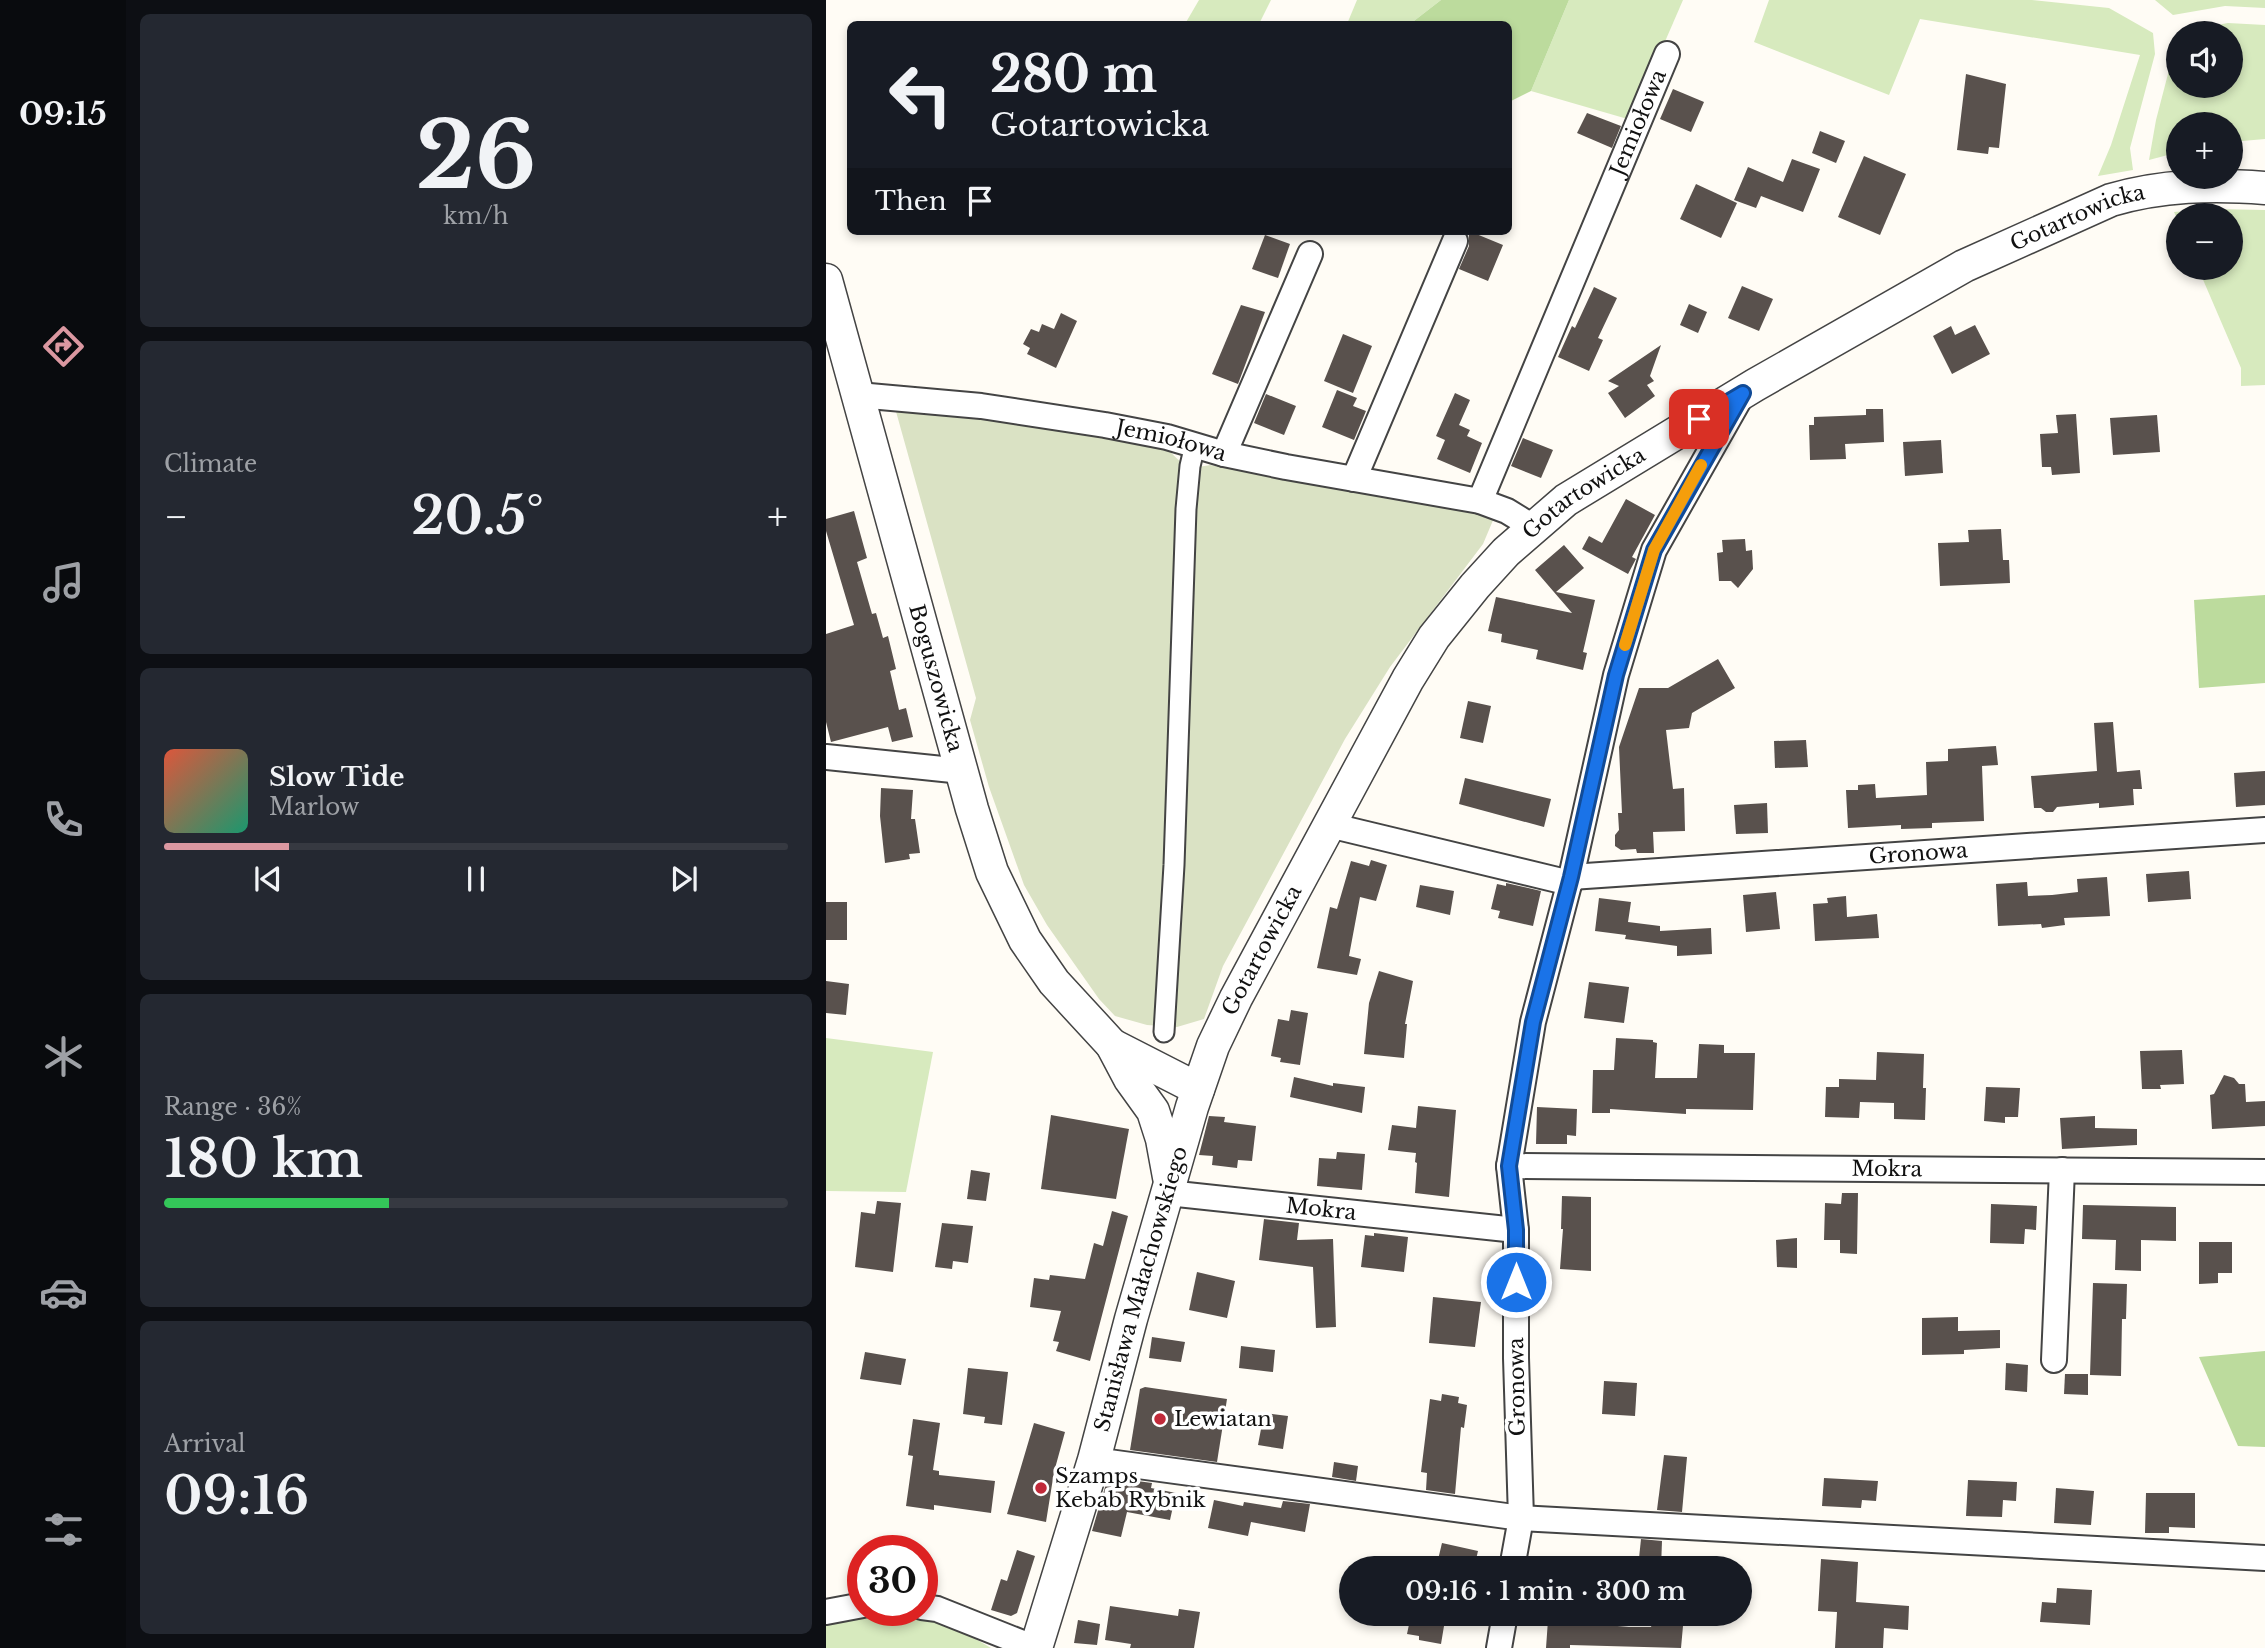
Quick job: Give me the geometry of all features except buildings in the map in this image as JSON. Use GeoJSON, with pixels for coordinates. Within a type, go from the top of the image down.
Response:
{"type":"FeatureCollection","features":[{"type":"Feature","properties":{"kind":"street","name":"Jemiołowa"},"geometry":{"type":"LineString","coordinates":[[1480,501],[1667,54]]}},
{"type":"Feature","properties":{"kind":"street","name":"Gotartowicka"},"geometry":{"type":"LineString","coordinates":[[1195,1098],[1225,1020],[1401,691],[1434,637],[1475,586],[1533,527],[1566,500],[1743,393],[1964,267],[2112,200],[2162,188],[2265,188]]}},
{"type":"Feature","properties":{"kind":"street"},"geometry":{"type":"LineString","coordinates":[[1354,479],[1455,240]]}},
{"type":"Feature","properties":{"kind":"street"},"geometry":{"type":"LineString","coordinates":[[1223,454],[1310,254]]}},
{"type":"Feature","properties":{"kind":"street","name":"Boguszowicka"},"geometry":{"type":"LineString","coordinates":[[826,280],[992,872],[1015,922],[1037,959],[1054,982],[1112,1045],[1130,1079],[1144,1096],[1161,1132],[1169,1189]]}},
{"type":"Feature","properties":{"kind":"street","name":"Gronowa"},"geometry":{"type":"LineString","coordinates":[[1514,1556],[1521,1518],[1516,1358],[1516,1230],[1509,1166],[1533,1022],[1571,880],[1616,675],[1654,550],[1743,393]]}},
{"type":"Feature","properties":{"kind":"street","name":"Jemiołowa"},"geometry":{"type":"LineString","coordinates":[[858,396],[981,406],[1167,437],[1223,454],[1480,501],[1507,511],[1533,527]]}},
{"type":"Feature","properties":{"kind":"street"},"geometry":{"type":"LineString","coordinates":[[1164,1032],[1174,865],[1185,509],[1195,446]]}},
{"type":"Feature","properties":{"kind":"street"},"geometry":{"type":"LineString","coordinates":[[826,757],[962,771]]}},
{"type":"Feature","properties":{"kind":"street"},"geometry":{"type":"LineString","coordinates":[[1329,825],[1571,880]]}},
{"type":"Feature","properties":{"kind":"street","name":"Gronowa"},"geometry":{"type":"LineString","coordinates":[[1571,880],[2265,831]]}},
{"type":"Feature","properties":{"kind":"street","name":"Boguszowicka"},"geometry":{"type":"LineString","coordinates":[[1112,1045],[1195,1098]]}},
{"type":"Feature","properties":{"kind":"street"},"geometry":{"type":"LineString","coordinates":[[1144,1096],[1167,1105],[1195,1098]]}},
{"type":"Feature","properties":{"kind":"street","name":"Stanisława Małachowskiego"},"geometry":{"type":"LineString","coordinates":[[1036,1648],[1094,1460],[1131,1319],[1195,1098]]}},
{"type":"Feature","properties":{"kind":"street","name":"Mokra"},"geometry":{"type":"LineString","coordinates":[[1509,1166],[2265,1172]]}},
{"type":"Feature","properties":{"kind":"street"},"geometry":{"type":"LineString","coordinates":[[2054,1360],[2062,1170]]}},
{"type":"Feature","properties":{"kind":"street","name":"Mokra"},"geometry":{"type":"LineString","coordinates":[[1169,1189],[1516,1230]]}},
{"type":"Feature","properties":{"kind":"street"},"geometry":{"type":"LineString","coordinates":[[1094,1460],[1521,1518],[2265,1558]]}},
{"type":"Feature","properties":{"kind":"street"},"geometry":{"type":"LineString","coordinates":[[826,1612],[847,1608]]}},
{"type":"Feature","properties":{"kind":"street"},"geometry":{"type":"LineString","coordinates":[[938,1609],[1036,1648]]}},
{"type":"Feature","properties":{"kind":"street"},"geometry":{"type":"LineString","coordinates":[[1499,1648],[1502,1626]]}},
{"type":"Feature","properties":{"kind":"green space"},"geometry":{"type":"Polygon","coordinates":[[[1199,0],[1271,0],[1260,21],[1187,21],[1199,0]]]}},
{"type":"Feature","properties":{"kind":"green space"},"geometry":{"type":"Polygon","coordinates":[[[1357,0],[1441,0],[1414,21],[1348,21],[1357,0]]]}},
{"type":"Feature","properties":{"kind":"green space"},"geometry":{"type":"Polygon","coordinates":[[[1441,0],[1569,0],[1531,91],[1512,100],[1512,21],[1414,21],[1441,0]]]}},
{"type":"Feature","properties":{"kind":"green space"},"geometry":{"type":"Polygon","coordinates":[[[1569,0],[1683,0],[1631,120],[1531,91],[1569,0]]]}},
{"type":"Feature","properties":{"kind":"green space"},"geometry":{"type":"Polygon","coordinates":[[[1769,0],[2032,0],[2109,8],[2153,33],[2155,54],[2130,148],[2133,170],[2098,176],[2111,145],[2140,55],[1920,19],[1889,95],[1754,42],[1769,0]]]}},
{"type":"Feature","properties":{"kind":"green space"},"geometry":{"type":"Polygon","coordinates":[[[2155,0],[2265,0],[2265,8],[2225,6],[2173,15],[2155,0]]]}},
{"type":"Feature","properties":{"kind":"green space"},"geometry":{"type":"Polygon","coordinates":[[[2243,24],[2265,25],[2265,139],[2243,141],[2243,112],[2166,112],[2166,155],[2149,160],[2166,82],[2166,98],[2243,98],[2243,24]]]}},
{"type":"Feature","properties":{"kind":"green space"},"geometry":{"type":"Polygon","coordinates":[[[2243,210],[2265,210],[2265,385],[2241,386],[2241,368],[2203,280],[2243,280],[2243,210]]]}},
{"type":"Feature","properties":{"kind":"green space"},"geometry":{"type":"Polygon","coordinates":[[[895,408],[986,414],[1166,447],[1180,461],[1190,466],[1210,465],[1474,512],[1494,518],[1483,544],[1390,667],[1345,739],[1223,966],[1204,1019],[1177,1027],[1147,1025],[1115,1016],[1099,999],[1047,925],[1024,885],[989,787],[970,720],[976,698],[895,408]]]}},
{"type":"Feature","properties":{"kind":"green space"},"geometry":{"type":"Polygon","coordinates":[[[2265,595],[2265,683],[2199,688],[2194,600],[2265,595]]]}},
{"type":"Feature","properties":{"kind":"green space"},"geometry":{"type":"Polygon","coordinates":[[[826,1038],[933,1052],[906,1192],[826,1191],[826,1038]]]}},
{"type":"Feature","properties":{"kind":"green space"},"geometry":{"type":"Polygon","coordinates":[[[2265,1351],[2265,1447],[2238,1446],[2199,1357],[2265,1351]]]}},
{"type":"Feature","properties":{"kind":"green space"},"geometry":{"type":"Polygon","coordinates":[[[847,1618],[847,1626],[938,1626],[938,1620],[947,1622],[991,1648],[826,1648],[826,1620],[847,1618]]]}},
{"type":"Feature","properties":{"kind":"slow traffic"},"geometry":{"type":"LineString","coordinates":[[1625,645],[1654,550],[1701,465]]}},
{"type":"Feature","properties":{"kind":"place","name":"Lewiatan"},"geometry":{"type":"Point","coordinates":[1160,1419]}},
{"type":"Feature","properties":{"kind":"place","name":"Szamps Kebab Rybnik"},"geometry":{"type":"Point","coordinates":[1041,1488]}},
{"type":"Feature","properties":{"kind":"route"},"geometry":{"type":"LineString","coordinates":[[1516,1282],[1516,1230],[1509,1166],[1533,1022],[1571,877],[1616,675],[1654,550],[1743,393],[1699,419]]}}]}
